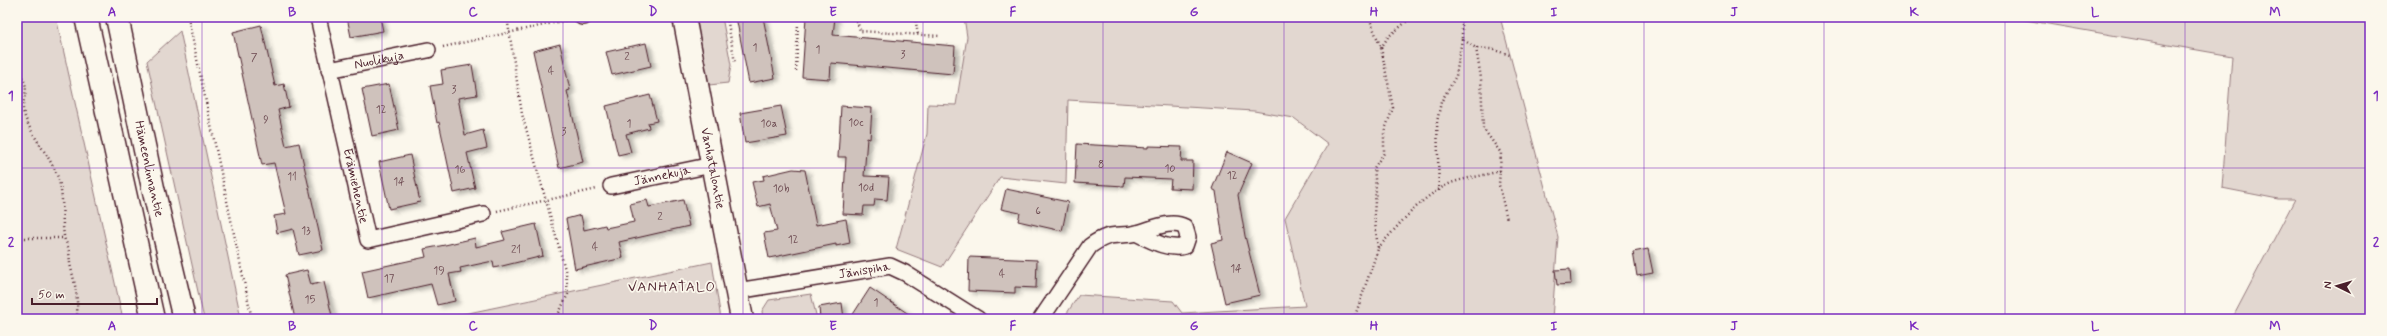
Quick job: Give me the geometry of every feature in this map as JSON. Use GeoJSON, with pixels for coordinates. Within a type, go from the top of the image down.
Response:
{"type":"FeatureCollection","features":[{"type":"Feature","properties":{"kind":"main road"},"geometry":{"type":"LineString","coordinates":[[86,17],[153,319]]}},
{"type":"Feature","properties":{"kind":"main road","name":"Hämeenlinnantie"},"geometry":{"type":"LineString","coordinates":[[117,17],[153,188],[184,319]]}},
{"type":"Feature","properties":{"kind":"main road","name":"Vanhatalontie"},"geometry":{"type":"LineString","coordinates":[[684,17],[738,291],[742,319]]}},
{"type":"Feature","properties":{"kind":"street","name":"Erämiehentie"},"geometry":{"type":"LineString","coordinates":[[318,17],[368,240],[482,214]]}},
{"type":"Feature","properties":{"kind":"street","name":"Nuolikuja"},"geometry":{"type":"LineString","coordinates":[[329,70],[428,50]]}},
{"type":"Feature","properties":{"kind":"street","name":"Jännekuja"},"geometry":{"type":"LineString","coordinates":[[611,186],[712,164]]}},
{"type":"Feature","properties":{"kind":"street"},"geometry":{"type":"LineString","coordinates":[[1041,319],[1090,246],[1101,238],[1117,234],[1136,233]]}},
{"type":"Feature","properties":{"kind":"street","name":"Jänispiha"},"geometry":{"type":"LineString","coordinates":[[738,291],[890,266],[905,273],[978,319]]}},
{"type":"Feature","properties":{"kind":"path"},"geometry":{"type":"LineString","coordinates":[[188,17],[252,319]]}},
{"type":"Feature","properties":{"kind":"path"},"geometry":{"type":"LineString","coordinates":[[507,17],[522,114],[548,200],[566,273],[568,294],[556,319]]}},
{"type":"Feature","properties":{"kind":"path"},"geometry":{"type":"LineString","coordinates":[[428,50],[583,17]]}},
{"type":"Feature","properties":{"kind":"path"},"geometry":{"type":"LineString","coordinates":[[727,17],[735,62]]}},
{"type":"Feature","properties":{"kind":"path"},"geometry":{"type":"LineString","coordinates":[[856,17],[860,31],[940,36]]}},
{"type":"Feature","properties":{"kind":"path"},"geometry":{"type":"LineString","coordinates":[[915,17],[918,35]]}},
{"type":"Feature","properties":{"kind":"path"},"geometry":{"type":"LineString","coordinates":[[1358,17],[1370,20],[1381,48],[1394,108],[1384,132],[1384,153],[1374,168],[1376,189],[1374,214],[1378,249]]}},
{"type":"Feature","properties":{"kind":"path"},"geometry":{"type":"LineString","coordinates":[[1381,48],[1388,37],[1412,17]]}},
{"type":"Feature","properties":{"kind":"path"},"geometry":{"type":"LineString","coordinates":[[1439,191],[1437,122],[1441,102],[1456,76],[1462,39],[1462,17]]}},
{"type":"Feature","properties":{"kind":"path"},"geometry":{"type":"LineString","coordinates":[[796,71],[798,23]]}},
{"type":"Feature","properties":{"kind":"path"},"geometry":{"type":"LineString","coordinates":[[1462,39],[1476,48],[1491,49],[1510,55]]}},
{"type":"Feature","properties":{"kind":"path"},"geometry":{"type":"LineString","coordinates":[[1476,48],[1481,78],[1483,128],[1501,153],[1502,170],[1499,185],[1507,220]]}},
{"type":"Feature","properties":{"kind":"path"},"geometry":{"type":"LineString","coordinates":[[17,71],[25,82],[26,96],[24,111],[30,130],[55,170],[60,184],[63,202],[61,217],[64,238],[68,246],[71,268],[78,291],[77,319]]}},
{"type":"Feature","properties":{"kind":"path"},"geometry":{"type":"LineString","coordinates":[[1354,319],[1378,249],[1412,212],[1452,183],[1502,170]]}},
{"type":"Feature","properties":{"kind":"path"},"geometry":{"type":"LineString","coordinates":[[482,214],[611,186]]}},
{"type":"Feature","properties":{"kind":"path"},"geometry":{"type":"LineString","coordinates":[[17,238],[64,238]]}},
{"type":"Feature","properties":{"kind":"shaded area"},"geometry":{"type":"Polygon","coordinates":[[[17,17],[56,17],[123,319],[17,319],[17,17]]]}},
{"type":"Feature","properties":{"kind":"shaded area"},"geometry":{"type":"Polygon","coordinates":[[[696,17],[722,17],[731,65],[728,83],[709,85],[696,17]]]}},
{"type":"Feature","properties":{"kind":"shaded area"},"geometry":{"type":"Polygon","coordinates":[[[964,17],[1500,17],[1558,237],[1552,319],[1063,319],[1079,295],[1173,301],[1182,313],[1305,306],[1285,218],[1328,144],[1294,118],[1254,111],[1068,100],[1066,184],[1000,177],[942,267],[896,249],[927,134],[928,104],[956,105],[967,37],[964,17]]]}},
{"type":"Feature","properties":{"kind":"shaded area"},"geometry":{"type":"Polygon","coordinates":[[[2008,17],[2370,17],[2370,319],[2232,319],[2295,199],[2278,199],[2222,188],[2232,56],[2008,17]]]}},
{"type":"Feature","properties":{"kind":"shaded area"},"geometry":{"type":"Polygon","coordinates":[[[180,31],[241,319],[204,319],[147,61],[180,31]]]}},
{"type":"Feature","properties":{"kind":"shaded area"},"geometry":{"type":"Polygon","coordinates":[[[712,262],[721,319],[440,319],[712,262]]]}},
{"type":"Feature","properties":{"kind":"shaded area"},"geometry":{"type":"Polygon","coordinates":[[[811,294],[817,319],[763,319],[762,311],[769,300],[811,294]]]}},
{"type":"Feature","properties":{"kind":"building"},"geometry":{"type":"Polygon","coordinates":[[[347,17],[380,17],[383,31],[351,37],[347,17]]]}},
{"type":"Feature","properties":{"kind":"building"},"geometry":{"type":"Polygon","coordinates":[[[736,17],[763,17],[775,78],[749,83],[736,17]]]}},
{"type":"Feature","properties":{"kind":"building"},"geometry":{"type":"Polygon","coordinates":[[[806,17],[835,17],[833,35],[955,46],[953,74],[831,63],[830,79],[802,77],[806,17]]]}},
{"type":"Feature","properties":{"kind":"building"},"geometry":{"type":"Polygon","coordinates":[[[261,25],[275,86],[284,84],[289,107],[278,110],[286,146],[299,143],[323,250],[299,255],[293,229],[277,233],[274,216],[286,214],[274,163],[262,165],[233,32],[261,25]]]}},
{"type":"Feature","properties":{"kind":"building"},"geometry":{"type":"Polygon","coordinates":[[[646,43],[651,66],[612,75],[606,52],[646,43]]]}},
{"type":"Feature","properties":{"kind":"building"},"geometry":{"type":"Polygon","coordinates":[[[560,44],[570,90],[567,91],[583,162],[559,168],[533,51],[560,44]]]}},
{"type":"Feature","properties":{"kind":"building"},"geometry":{"type":"Polygon","coordinates":[[[472,65],[477,95],[458,98],[465,135],[483,130],[487,148],[467,153],[475,188],[454,193],[439,122],[437,123],[430,86],[443,84],[441,70],[472,65]]]}},
{"type":"Feature","properties":{"kind":"building"},"geometry":{"type":"Polygon","coordinates":[[[389,84],[399,130],[372,136],[362,89],[389,84]]]}},
{"type":"Feature","properties":{"kind":"building"},"geometry":{"type":"Polygon","coordinates":[[[650,95],[657,121],[648,123],[649,128],[626,134],[631,152],[618,155],[606,106],[650,95]]]}},
{"type":"Feature","properties":{"kind":"building"},"geometry":{"type":"Polygon","coordinates":[[[781,106],[787,136],[745,143],[740,113],[781,106]]]}},
{"type":"Feature","properties":{"kind":"building"},"geometry":{"type":"Polygon","coordinates":[[[841,106],[872,108],[870,139],[867,138],[864,176],[889,177],[887,200],[875,199],[874,206],[864,206],[863,215],[843,214],[846,157],[838,157],[841,106]]]}},
{"type":"Feature","properties":{"kind":"building"},"geometry":{"type":"Polygon","coordinates":[[[1077,144],[1148,148],[1148,146],[1182,147],[1181,161],[1193,161],[1192,189],[1170,188],[1171,179],[1125,177],[1124,186],[1075,183],[1077,144]]]}},
{"type":"Feature","properties":{"kind":"building"},"geometry":{"type":"Polygon","coordinates":[[[1227,152],[1252,163],[1238,195],[1245,236],[1260,295],[1225,303],[1211,243],[1223,240],[1216,191],[1212,189],[1227,152]]]}},
{"type":"Feature","properties":{"kind":"building"},"geometry":{"type":"Polygon","coordinates":[[[410,155],[420,202],[389,209],[379,162],[410,155]]]}},
{"type":"Feature","properties":{"kind":"building"},"geometry":{"type":"Polygon","coordinates":[[[793,169],[805,170],[816,225],[846,219],[850,243],[836,246],[836,244],[769,258],[764,233],[777,231],[770,204],[758,207],[752,182],[764,180],[763,176],[793,169]]]}},
{"type":"Feature","properties":{"kind":"building"},"geometry":{"type":"Polygon","coordinates":[[[1006,189],[1068,202],[1062,231],[1018,221],[1020,213],[1001,209],[1006,189]]]}},
{"type":"Feature","properties":{"kind":"building"},"geometry":{"type":"Polygon","coordinates":[[[647,200],[649,207],[683,200],[689,226],[619,242],[623,258],[575,269],[566,219],[581,215],[584,230],[605,225],[606,228],[634,222],[630,204],[647,200]]]}},
{"type":"Feature","properties":{"kind":"building"},"geometry":{"type":"Polygon","coordinates":[[[536,224],[543,256],[494,268],[493,261],[460,268],[461,272],[449,274],[455,301],[437,305],[431,284],[368,298],[362,271],[426,257],[424,249],[475,238],[476,247],[505,240],[502,232],[536,224]]]}},
{"type":"Feature","properties":{"kind":"building"},"geometry":{"type":"Polygon","coordinates":[[[1648,249],[1653,273],[1637,276],[1633,252],[1648,249]]]}},
{"type":"Feature","properties":{"kind":"building"},"geometry":{"type":"Polygon","coordinates":[[[969,257],[1037,260],[1036,288],[1015,287],[1015,293],[968,291],[969,257]]]}},
{"type":"Feature","properties":{"kind":"building"},"geometry":{"type":"Polygon","coordinates":[[[1570,269],[1571,284],[1557,285],[1555,270],[1570,269]]]}},
{"type":"Feature","properties":{"kind":"building"},"geometry":{"type":"Polygon","coordinates":[[[307,270],[311,285],[324,282],[332,316],[318,319],[295,319],[285,275],[307,270]]]}},
{"type":"Feature","properties":{"kind":"building"},"geometry":{"type":"Polygon","coordinates":[[[870,288],[916,319],[850,319],[870,288]]]}},
{"type":"Feature","properties":{"kind":"building"},"geometry":{"type":"Polygon","coordinates":[[[842,303],[844,319],[820,319],[819,307],[842,303]]]}},
{"type":"Feature","properties":{"kind":"district","name":"VANHATALO"},"geometry":{"type":"Point","coordinates":[672,287]}}]}
